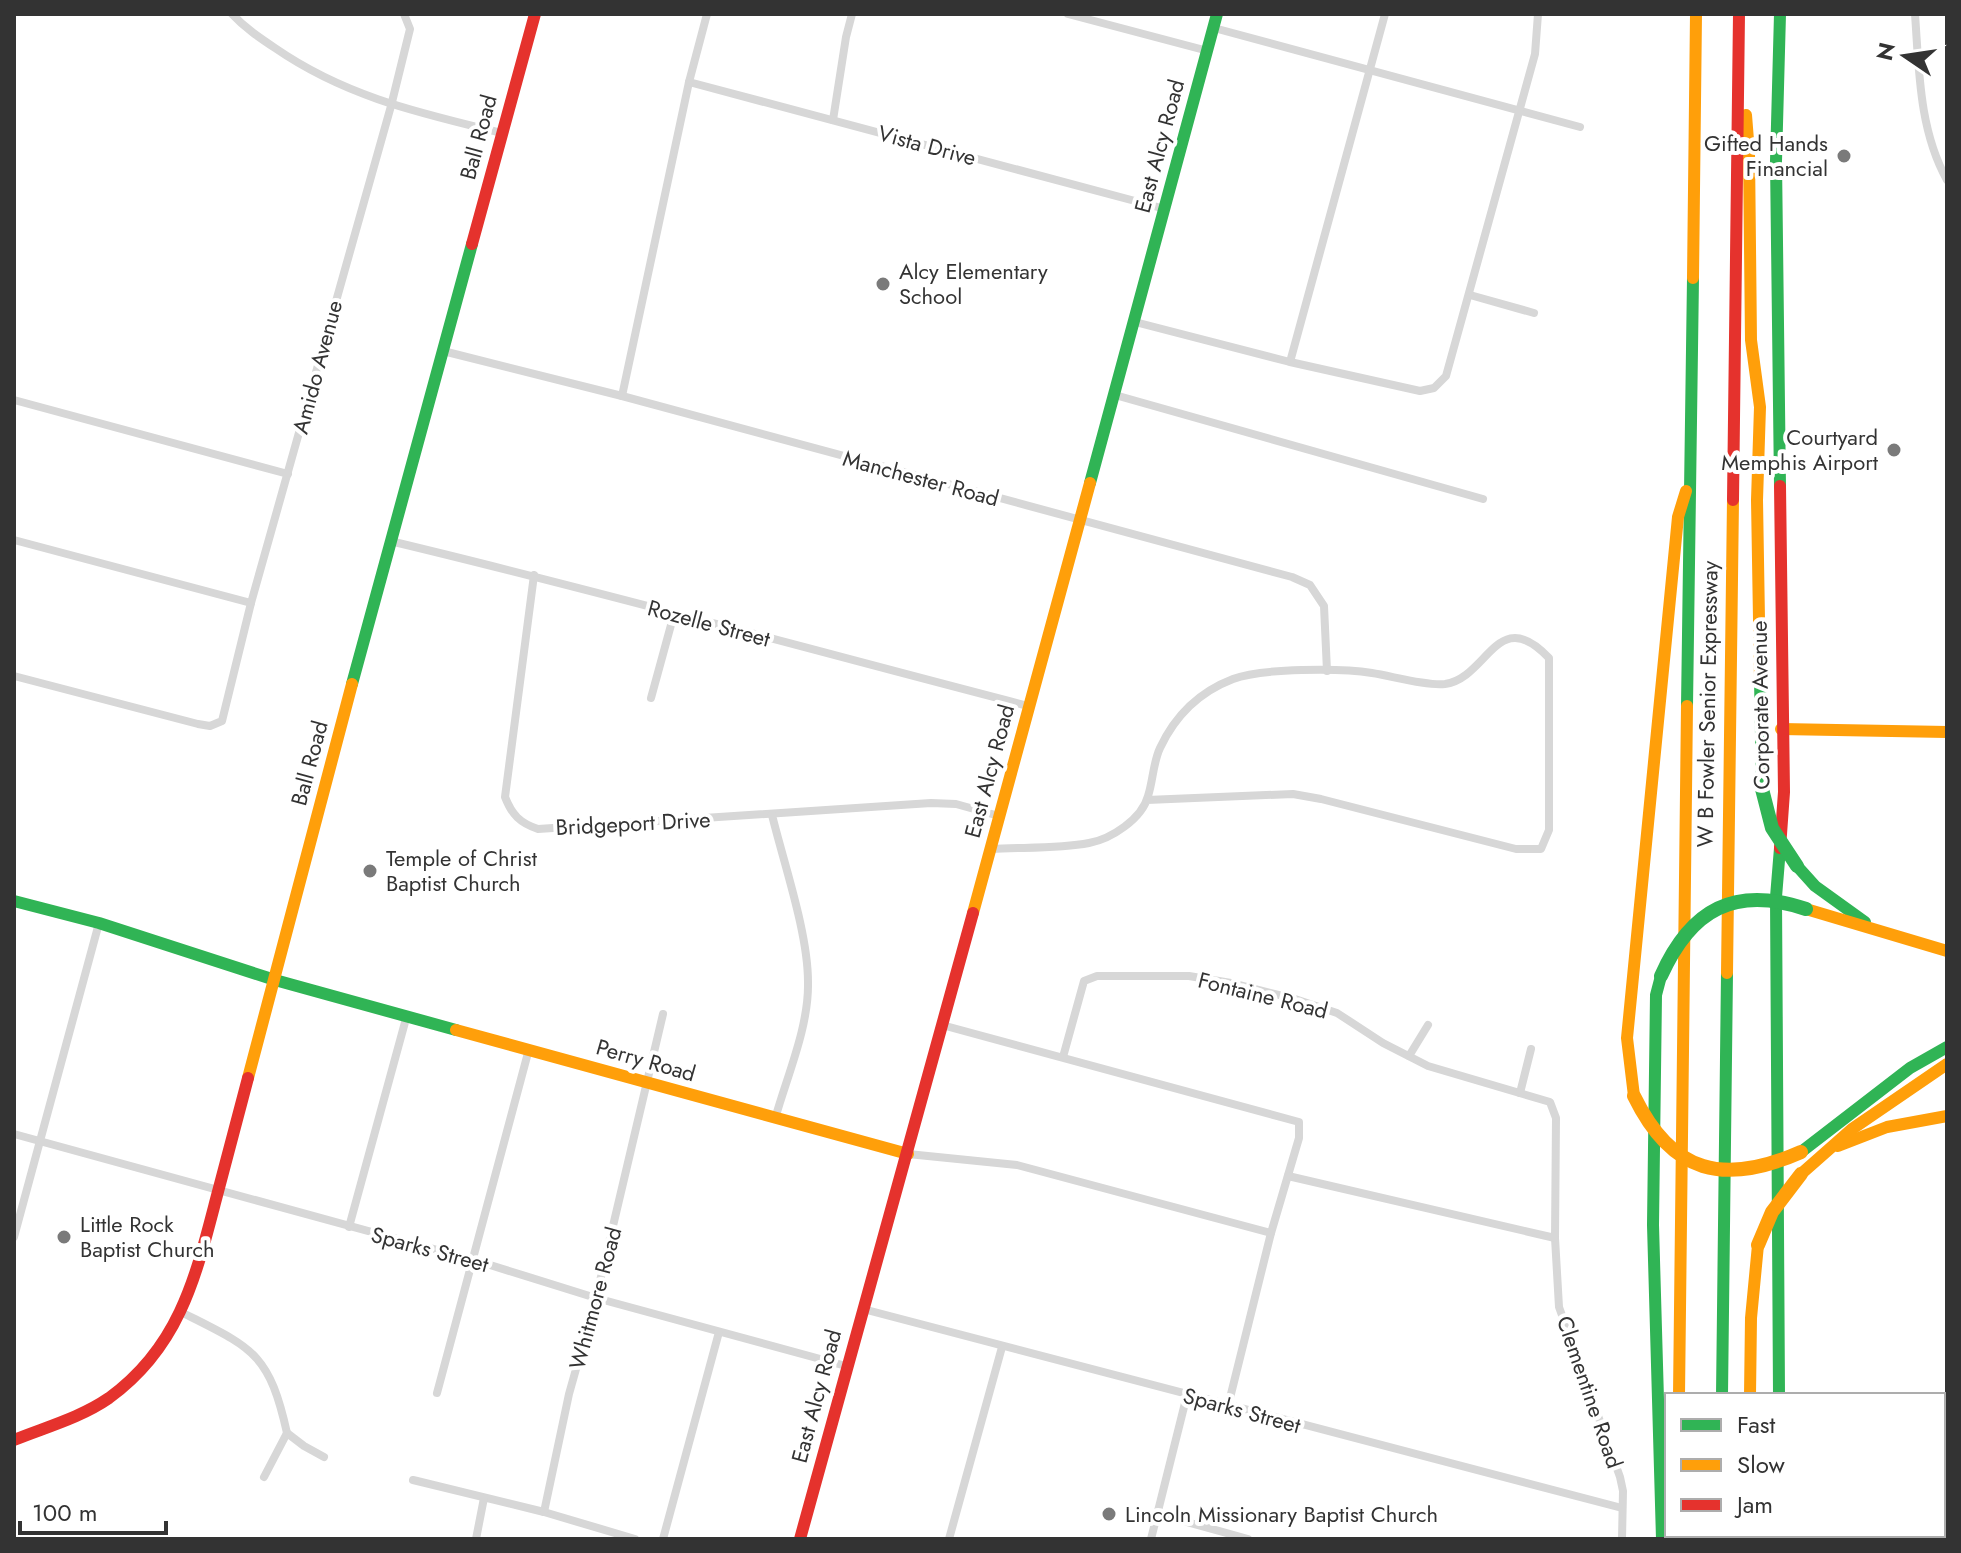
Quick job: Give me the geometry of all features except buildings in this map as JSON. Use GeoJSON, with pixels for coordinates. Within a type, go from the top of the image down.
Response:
{"type":"FeatureCollection","features":[{"type":"Feature","properties":{"kind":"main road","name":"Ball Road"},"geometry":{"type":"LineString","coordinates":[[14,1440],[88,1411],[129,1383],[165,1343],[183,1313],[219,1191],[390,541],[535,14]]}},
{"type":"Feature","properties":{"kind":"main road","name":"W B Fowler Senior Expressway"},"geometry":{"type":"LineString","coordinates":[[1679,1393],[1696,14]]}},
{"type":"Feature","properties":{"kind":"main road","name":"W B Fowler Senior Expressway"},"geometry":{"type":"LineString","coordinates":[[1722,1393],[1739,14]]}},
{"type":"Feature","properties":{"kind":"main road","name":"Corporate Avenue"},"geometry":{"type":"LineString","coordinates":[[1779,1393],[1776,897],[1784,792],[1776,177],[1780,14]]}},
{"type":"Feature","properties":{"kind":"main road","name":"East Alcy Road"},"geometry":{"type":"LineString","coordinates":[[800,1539],[846,1366],[908,1154],[1216,21]]}},
{"type":"Feature","properties":{"kind":"main road"},"geometry":{"type":"LineString","coordinates":[[1738,38],[1749,153],[1751,340],[1760,407],[1757,500],[1762,789],[1772,828],[1797,866],[1815,886],[1878,932]]}},
{"type":"Feature","properties":{"kind":"main road"},"geometry":{"type":"LineString","coordinates":[[1691,475],[1678,517],[1627,1038],[1629,1071],[1642,1115],[1658,1138],[1683,1158],[1735,1173],[1784,1161],[1801,1152],[1910,1068],[1947,1047]]}},
{"type":"Feature","properties":{"kind":"main road"},"geometry":{"type":"LineString","coordinates":[[1781,729],[1947,732]]}},
{"type":"Feature","properties":{"kind":"main road"},"geometry":{"type":"LineString","coordinates":[[1662,1539],[1653,1198],[1656,995],[1667,959],[1681,936],[1696,920],[1740,901],[1756,898],[1790,902],[1878,932],[1947,951]]}},
{"type":"Feature","properties":{"kind":"main road","name":"Perry Road"},"geometry":{"type":"LineString","coordinates":[[14,901],[99,923],[275,980],[908,1154]]}},
{"type":"Feature","properties":{"kind":"main road"},"geometry":{"type":"LineString","coordinates":[[1750,1393],[1751,1318],[1758,1245],[1780,1199],[1819,1154],[1947,1064]]}},
{"type":"Feature","properties":{"kind":"main road"},"geometry":{"type":"LineString","coordinates":[[1819,1154],[1887,1127],[1947,1116]]}},
{"type":"Feature","properties":{"kind":"street"},"geometry":{"type":"LineString","coordinates":[[232,14],[250,31],[323,78],[391,106],[502,133]]}},
{"type":"Feature","properties":{"kind":"street","name":"Amido Avenue"},"geometry":{"type":"LineString","coordinates":[[14,676],[198,724],[210,726],[222,721],[251,603],[391,106],[410,29],[404,14]]}},
{"type":"Feature","properties":{"kind":"street"},"geometry":{"type":"LineString","coordinates":[[622,396],[689,82],[707,14]]}},
{"type":"Feature","properties":{"kind":"street"},"geometry":{"type":"LineString","coordinates":[[833,120],[852,14]]}},
{"type":"Feature","properties":{"kind":"street"},"geometry":{"type":"LineString","coordinates":[[1068,14],[1208,51]]}},
{"type":"Feature","properties":{"kind":"street"},"geometry":{"type":"LineString","coordinates":[[1290,362],[1385,14]]}},
{"type":"Feature","properties":{"kind":"street"},"geometry":{"type":"LineString","coordinates":[[1135,322],[1290,362],[1420,391],[1434,388],[1446,376],[1470,295],[1535,54],[1538,14]]}},
{"type":"Feature","properties":{"kind":"street"},"geometry":{"type":"LineString","coordinates":[[1915,14],[1931,150],[1947,180]]}},
{"type":"Feature","properties":{"kind":"street"},"geometry":{"type":"LineString","coordinates":[[1216,21],[1371,70],[1580,127]]}},
{"type":"Feature","properties":{"kind":"street","name":"Vista Drive"},"geometry":{"type":"LineString","coordinates":[[689,82],[1165,209]]}},
{"type":"Feature","properties":{"kind":"street"},"geometry":{"type":"LineString","coordinates":[[1470,295],[1534,313]]}},
{"type":"Feature","properties":{"kind":"street","name":"Manchester Road"},"geometry":{"type":"LineString","coordinates":[[443,351],[622,396],[1282,574],[1310,585],[1324,606],[1327,671]]}},
{"type":"Feature","properties":{"kind":"street"},"geometry":{"type":"LineString","coordinates":[[1115,395],[1483,499]]}},
{"type":"Feature","properties":{"kind":"street"},"geometry":{"type":"LineString","coordinates":[[14,400],[288,474]]}},
{"type":"Feature","properties":{"kind":"street"},"geometry":{"type":"LineString","coordinates":[[14,540],[251,603]]}},
{"type":"Feature","properties":{"kind":"street","name":"Rozelle Street"},"geometry":{"type":"LineString","coordinates":[[390,541],[534,575],[1028,706]]}},
{"type":"Feature","properties":{"kind":"street","name":"Bridgeport Drive"},"geometry":{"type":"LineString","coordinates":[[534,575],[505,797],[511,812],[524,825],[538,829],[931,803],[956,804],[999,816]]}},
{"type":"Feature","properties":{"kind":"street"},"geometry":{"type":"LineString","coordinates":[[651,698],[674,614]]}},
{"type":"Feature","properties":{"kind":"street"},"geometry":{"type":"LineString","coordinates":[[991,849],[1091,843],[1136,818],[1147,800],[1158,751],[1178,717],[1202,695],[1234,679],[1257,674],[1327,671],[1362,672],[1442,684],[1460,680],[1496,644],[1516,637],[1535,644],[1549,658],[1549,830],[1541,849],[1516,849],[1293,794],[1147,800]]}},
{"type":"Feature","properties":{"kind":"street"},"geometry":{"type":"LineString","coordinates":[[772,815],[807,955],[809,985],[803,1022],[775,1119]]}},
{"type":"Feature","properties":{"kind":"street"},"geometry":{"type":"LineString","coordinates":[[14,1237],[99,923]]}},
{"type":"Feature","properties":{"kind":"street","name":"Fontaine Road"},"geometry":{"type":"LineString","coordinates":[[1063,1057],[1078,993],[1084,981],[1097,976],[1189,976],[1295,999],[1337,1013],[1383,1043],[1428,1066],[1550,1102]]}},
{"type":"Feature","properties":{"kind":"street","name":"Whitmore Road"},"geometry":{"type":"LineString","coordinates":[[544,1512],[569,1394],[649,1085],[663,1014]]}},
{"type":"Feature","properties":{"kind":"street"},"geometry":{"type":"LineString","coordinates":[[349,1227],[407,1015]]}},
{"type":"Feature","properties":{"kind":"street"},"geometry":{"type":"LineString","coordinates":[[942,1025],[1299,1122],[1299,1138],[1271,1233],[1228,1406]]}},
{"type":"Feature","properties":{"kind":"street"},"geometry":{"type":"LineString","coordinates":[[1409,1056],[1428,1025]]}},
{"type":"Feature","properties":{"kind":"street"},"geometry":{"type":"LineString","coordinates":[[437,1393],[529,1049]]}},
{"type":"Feature","properties":{"kind":"street"},"geometry":{"type":"LineString","coordinates":[[1520,1093],[1531,1049]]}},
{"type":"Feature","properties":{"kind":"street","name":"Clementine Road"},"geometry":{"type":"LineString","coordinates":[[1550,1102],[1556,1118],[1555,1238],[1559,1307],[1620,1477],[1623,1491],[1622,1539]]}},
{"type":"Feature","properties":{"kind":"street","name":"Sparks Street"},"geometry":{"type":"LineString","coordinates":[[14,1134],[846,1366]]}},
{"type":"Feature","properties":{"kind":"street","name":"Perry Road"},"geometry":{"type":"LineString","coordinates":[[908,1154],[1017,1165],[1271,1233]]}},
{"type":"Feature","properties":{"kind":"street"},"geometry":{"type":"LineString","coordinates":[[1288,1176],[1555,1238]]}},
{"type":"Feature","properties":{"kind":"street","name":"Sparks Street"},"geometry":{"type":"LineString","coordinates":[[863,1309],[1622,1508]]}},
{"type":"Feature","properties":{"kind":"street"},"geometry":{"type":"LineString","coordinates":[[183,1313],[241,1342],[257,1357],[271,1378],[287,1433],[324,1457]]}},
{"type":"Feature","properties":{"kind":"street"},"geometry":{"type":"LineString","coordinates":[[663,1539],[719,1332]]}},
{"type":"Feature","properties":{"kind":"street"},"geometry":{"type":"LineString","coordinates":[[949,1539],[1002,1347]]}},
{"type":"Feature","properties":{"kind":"street"},"geometry":{"type":"LineString","coordinates":[[1151,1539],[1187,1395]]}},
{"type":"Feature","properties":{"kind":"street"},"geometry":{"type":"LineString","coordinates":[[264,1477],[287,1433]]}},
{"type":"Feature","properties":{"kind":"street"},"geometry":{"type":"LineString","coordinates":[[413,1480],[544,1512],[635,1539]]}},
{"type":"Feature","properties":{"kind":"street"},"geometry":{"type":"LineString","coordinates":[[476,1539],[484,1498]]}},
{"type":"Feature","properties":{"kind":"street"},"geometry":{"type":"LineString","coordinates":[[1158,1514],[1248,1539]]}},
{"type":"Feature","properties":{"kind":"traffic: fast"},"geometry":{"type":"LineString","coordinates":[[1090,483],[1217,14]]}},
{"type":"Feature","properties":{"kind":"traffic: fast"},"geometry":{"type":"LineString","coordinates":[[1780,14],[1776,161],[1780,486]]}},
{"type":"Feature","properties":{"kind":"traffic: fast"},"geometry":{"type":"LineString","coordinates":[[352,684],[472,244]]}},
{"type":"Feature","properties":{"kind":"traffic: fast"},"geometry":{"type":"LineString","coordinates":[[1687,706],[1693,278]]}},
{"type":"Feature","properties":{"kind":"traffic: fast"},"geometry":{"type":"LineString","coordinates":[[1760,679],[1762,789]]}},
{"type":"Feature","properties":{"kind":"traffic: fast"},"geometry":{"type":"LineString","coordinates":[[1762,789],[1772,828],[1797,866]]}},
{"type":"Feature","properties":{"kind":"traffic: fast"},"geometry":{"type":"LineString","coordinates":[[1779,1393],[1776,897],[1780,848]]}},
{"type":"Feature","properties":{"kind":"traffic: fast"},"geometry":{"type":"LineString","coordinates":[[1797,866],[1815,886],[1865,922]]}},
{"type":"Feature","properties":{"kind":"traffic: fast"},"geometry":{"type":"LineString","coordinates":[[1661,976],[1686,934],[1718,908],[1758,900],[1806,909]]}},
{"type":"Feature","properties":{"kind":"traffic: fast"},"geometry":{"type":"LineString","coordinates":[[14,901],[99,923],[275,980],[456,1030]]}},
{"type":"Feature","properties":{"kind":"traffic: fast"},"geometry":{"type":"LineString","coordinates":[[1722,1393],[1727,973]]}},
{"type":"Feature","properties":{"kind":"traffic: fast"},"geometry":{"type":"LineString","coordinates":[[1661,976],[1656,995],[1653,1225],[1662,1539]]}},
{"type":"Feature","properties":{"kind":"traffic: fast"},"geometry":{"type":"LineString","coordinates":[[1801,1152],[1910,1068],[1947,1047]]}},
{"type":"Feature","properties":{"kind":"traffic: slow"},"geometry":{"type":"LineString","coordinates":[[1693,278],[1696,14]]}},
{"type":"Feature","properties":{"kind":"traffic: slow"},"geometry":{"type":"LineString","coordinates":[[1746,115],[1751,340],[1760,407],[1757,500],[1760,679]]}},
{"type":"Feature","properties":{"kind":"traffic: slow"},"geometry":{"type":"LineString","coordinates":[[973,913],[1090,483]]}},
{"type":"Feature","properties":{"kind":"traffic: slow"},"geometry":{"type":"LineString","coordinates":[[1634,1096],[1627,1038],[1678,517],[1686,491]]}},
{"type":"Feature","properties":{"kind":"traffic: slow"},"geometry":{"type":"LineString","coordinates":[[1727,973],[1733,500]]}},
{"type":"Feature","properties":{"kind":"traffic: slow"},"geometry":{"type":"LineString","coordinates":[[248,1078],[352,684]]}},
{"type":"Feature","properties":{"kind":"traffic: slow"},"geometry":{"type":"LineString","coordinates":[[1679,1393],[1687,706]]}},
{"type":"Feature","properties":{"kind":"traffic: slow"},"geometry":{"type":"LineString","coordinates":[[1781,729],[1947,732]]}},
{"type":"Feature","properties":{"kind":"traffic: slow"},"geometry":{"type":"LineString","coordinates":[[1806,909],[1947,951]]}},
{"type":"Feature","properties":{"kind":"traffic: slow"},"geometry":{"type":"LineString","coordinates":[[456,1030],[908,1154]]}},
{"type":"Feature","properties":{"kind":"traffic: slow"},"geometry":{"type":"LineString","coordinates":[[1801,1174],[1852,1129],[1947,1064]]}},
{"type":"Feature","properties":{"kind":"traffic: slow"},"geometry":{"type":"LineString","coordinates":[[1634,1096],[1665,1142],[1683,1157],[1703,1166],[1724,1170],[1748,1169],[1801,1152]]}},
{"type":"Feature","properties":{"kind":"traffic: slow"},"geometry":{"type":"LineString","coordinates":[[1838,1146],[1887,1127],[1947,1116]]}},
{"type":"Feature","properties":{"kind":"traffic: slow"},"geometry":{"type":"LineString","coordinates":[[1758,1245],[1772,1212],[1801,1174]]}},
{"type":"Feature","properties":{"kind":"traffic: slow"},"geometry":{"type":"LineString","coordinates":[[1750,1393],[1751,1318],[1758,1245]]}},
{"type":"Feature","properties":{"kind":"traffic: jam"},"geometry":{"type":"LineString","coordinates":[[472,244],[535,14]]}},
{"type":"Feature","properties":{"kind":"traffic: jam"},"geometry":{"type":"LineString","coordinates":[[1733,500],[1739,14]]}},
{"type":"Feature","properties":{"kind":"traffic: jam"},"geometry":{"type":"LineString","coordinates":[[1780,486],[1784,792],[1780,848]]}},
{"type":"Feature","properties":{"kind":"traffic: jam"},"geometry":{"type":"LineString","coordinates":[[800,1539],[973,913]]}},
{"type":"Feature","properties":{"kind":"traffic: jam"},"geometry":{"type":"LineString","coordinates":[[14,1440],[75,1417],[109,1398],[133,1378],[168,1335],[200,1259],[248,1078]]}},
{"type":"Feature","properties":{"kind":"place","name":"Gifted Hands Financial"},"geometry":{"type":"Point","coordinates":[1844,156]}},
{"type":"Feature","properties":{"kind":"place","name":"Alcy Elementary School"},"geometry":{"type":"Point","coordinates":[883,284]}},
{"type":"Feature","properties":{"kind":"place","name":"Courtyard Memphis Airport"},"geometry":{"type":"Point","coordinates":[1894,450]}},
{"type":"Feature","properties":{"kind":"place","name":"Temple of Christ Baptist Church"},"geometry":{"type":"Point","coordinates":[370,871]}},
{"type":"Feature","properties":{"kind":"place","name":"Little Rock Baptist Church"},"geometry":{"type":"Point","coordinates":[64,1237]}},
{"type":"Feature","properties":{"kind":"place","name":"Lincoln Missionary Baptist Church"},"geometry":{"type":"Point","coordinates":[1109,1514]}}]}
